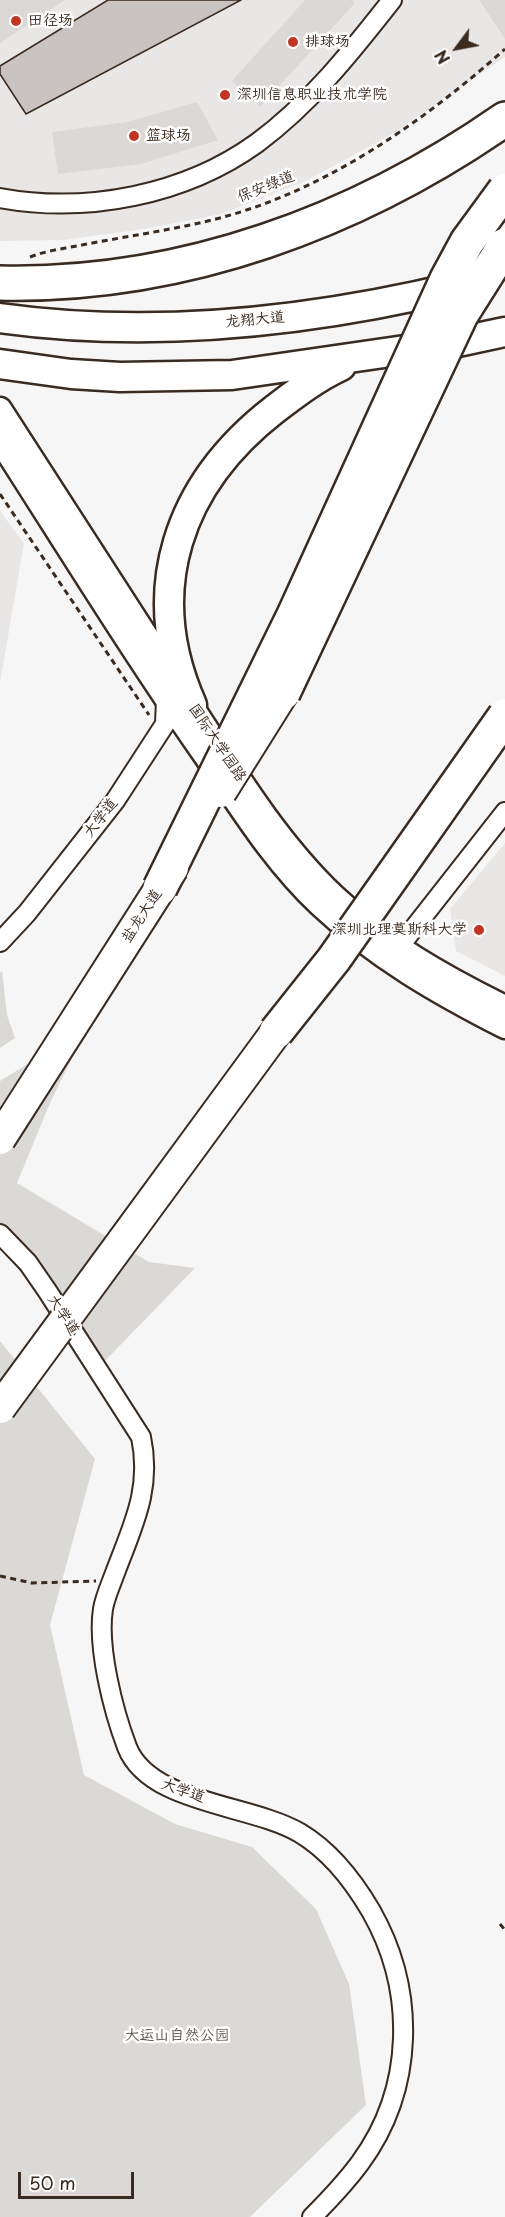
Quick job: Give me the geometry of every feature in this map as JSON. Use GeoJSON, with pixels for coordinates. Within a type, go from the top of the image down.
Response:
{"type":"FeatureCollection","features":[{"type":"Feature","properties":{"kind":"highway"},"geometry":{"type":"LineString","coordinates":[[0,284],[57,283],[101,278],[149,271],[244,249],[358,205],[468,145],[505,119]]}},
{"type":"Feature","properties":{"kind":"highway"},"geometry":{"type":"LineString","coordinates":[[160,888],[294,615],[447,279],[467,242],[505,190]]}},
{"type":"Feature","properties":{"kind":"highway"},"geometry":{"type":"LineString","coordinates":[[283,693],[461,315],[505,245]]}},
{"type":"Feature","properties":{"kind":"highway","name":"盐龙大道"},"geometry":{"type":"LineString","coordinates":[[0,1139],[283,693]]}},
{"type":"Feature","properties":{"kind":"highway"},"geometry":{"type":"LineString","coordinates":[[0,1408],[276,1032],[333,958],[505,716]]}},
{"type":"Feature","properties":{"kind":"main road","name":"龙翔大道"},"geometry":{"type":"LineString","coordinates":[[0,318],[118,326],[262,320],[406,299],[505,274]]}},
{"type":"Feature","properties":{"kind":"main road"},"geometry":{"type":"LineString","coordinates":[[0,364],[71,374],[176,377],[274,370],[453,344],[505,332]]}},
{"type":"Feature","properties":{"kind":"main road"},"geometry":{"type":"LineString","coordinates":[[179,702],[170,612],[173,559],[187,513],[216,467],[261,420],[311,383],[333,370],[371,355]]}},
{"type":"Feature","properties":{"kind":"street"},"geometry":{"type":"LineString","coordinates":[[0,198],[20,202],[68,204],[113,200],[187,181],[224,164],[257,143],[313,93],[392,0]]}},
{"type":"Feature","properties":{"kind":"street","name":"国际大学园路"},"geometry":{"type":"LineString","coordinates":[[0,409],[179,702]]}},
{"type":"Feature","properties":{"kind":"street","name":"国际大学园路"},"geometry":{"type":"LineString","coordinates":[[1,443],[179,702],[308,868],[394,953],[458,1003],[505,1027]]}},
{"type":"Feature","properties":{"kind":"street","name":"大学道"},"geometry":{"type":"LineString","coordinates":[[0,942],[115,801],[179,702]]}},
{"type":"Feature","properties":{"kind":"street"},"geometry":{"type":"LineString","coordinates":[[394,953],[505,812]]}},
{"type":"Feature","properties":{"kind":"street","name":"国际大学园路"},"geometry":{"type":"LineString","coordinates":[[394,953],[505,1007]]}},
{"type":"Feature","properties":{"kind":"street","name":"大学道"},"geometry":{"type":"LineString","coordinates":[[0,1234],[28,1263],[141,1437],[146,1461],[145,1485],[140,1510],[103,1607],[101,1653],[128,1748],[140,1767],[156,1782],[258,1814],[309,1840],[333,1860],[360,1893],[386,1937],[399,1977],[404,2022],[403,2064],[391,2105],[361,2162],[312,2217]]}},
{"type":"Feature","properties":{"kind":"path","name":"保安绿道"},"geometry":{"type":"LineString","coordinates":[[26,259],[216,219],[277,198],[381,144],[439,105],[505,49]]}},
{"type":"Feature","properties":{"kind":"path"},"geometry":{"type":"LineString","coordinates":[[0,494],[160,731]]}},
{"type":"Feature","properties":{"kind":"path"},"geometry":{"type":"LineString","coordinates":[[0,1576],[32,1583],[112,1581]]}},
{"type":"Feature","properties":{"kind":"path"},"geometry":{"type":"LineString","coordinates":[[500,1924],[505,1930]]}},
{"type":"Feature","properties":{"kind":"shaded area","name":"深圳信息职业技术学院"},"geometry":{"type":"Polygon","coordinates":[[[0,0],[479,0],[505,39],[505,57],[394,133],[306,181],[221,214],[144,229],[64,240],[0,241],[0,0]]]}},
{"type":"Feature","properties":{"kind":"shaded area"},"geometry":{"type":"Polygon","coordinates":[[[0,511],[24,543],[0,683],[0,511]]]}},
{"type":"Feature","properties":{"kind":"shaded area","name":"深圳北理莫斯科大学"},"geometry":{"type":"Polygon","coordinates":[[[505,843],[505,976],[456,951],[450,909],[505,843]]]}},
{"type":"Feature","properties":{"kind":"green space","name":"田径场"},"geometry":{"type":"Polygon","coordinates":[[[0,0],[65,0],[0,43],[0,0]]]}},
{"type":"Feature","properties":{"kind":"green space","name":"排球场"},"geometry":{"type":"Polygon","coordinates":[[[305,0],[352,0],[355,3],[260,107],[232,81],[305,0]]]}},
{"type":"Feature","properties":{"kind":"green space"},"geometry":{"type":"Polygon","coordinates":[[[479,0],[505,0],[505,39],[479,0]]]}},
{"type":"Feature","properties":{"kind":"green space","name":"篮球场"},"geometry":{"type":"Polygon","coordinates":[[[197,102],[218,140],[141,164],[58,174],[52,132],[127,122],[197,102]]]}},
{"type":"Feature","properties":{"kind":"green space"},"geometry":{"type":"Polygon","coordinates":[[[2,971],[7,1015],[15,1038],[0,1048],[0,973],[2,971]]]}},
{"type":"Feature","properties":{"kind":"green space"},"geometry":{"type":"Polygon","coordinates":[[[76,1050],[50,1103],[17,1183],[149,1262],[195,1268],[102,1364],[0,1225],[0,1081],[26,1065],[76,1050]]]}},
{"type":"Feature","properties":{"kind":"green space","name":"大运山自然公园"},"geometry":{"type":"Polygon","coordinates":[[[0,1341],[95,1459],[50,1625],[84,1775],[175,1824],[252,1847],[316,1909],[349,1984],[366,2105],[250,2217],[0,2217],[0,1341]]]}},
{"type":"Feature","properties":{"kind":"building"},"geometry":{"type":"Polygon","coordinates":[[[108,0],[241,0],[26,114],[0,74],[0,66],[108,0]]]}},
{"type":"Feature","properties":{"kind":"place","name":"田径场"},"geometry":{"type":"Point","coordinates":[16,21]}},
{"type":"Feature","properties":{"kind":"place","name":"排球场"},"geometry":{"type":"Point","coordinates":[293,42]}},
{"type":"Feature","properties":{"kind":"place","name":"深圳信息职业技术学院"},"geometry":{"type":"Point","coordinates":[225,95]}},
{"type":"Feature","properties":{"kind":"place","name":"篮球场"},"geometry":{"type":"Point","coordinates":[134,136]}},
{"type":"Feature","properties":{"kind":"place","name":"深圳北理莫斯科大学"},"geometry":{"type":"Point","coordinates":[479,930]}}]}
